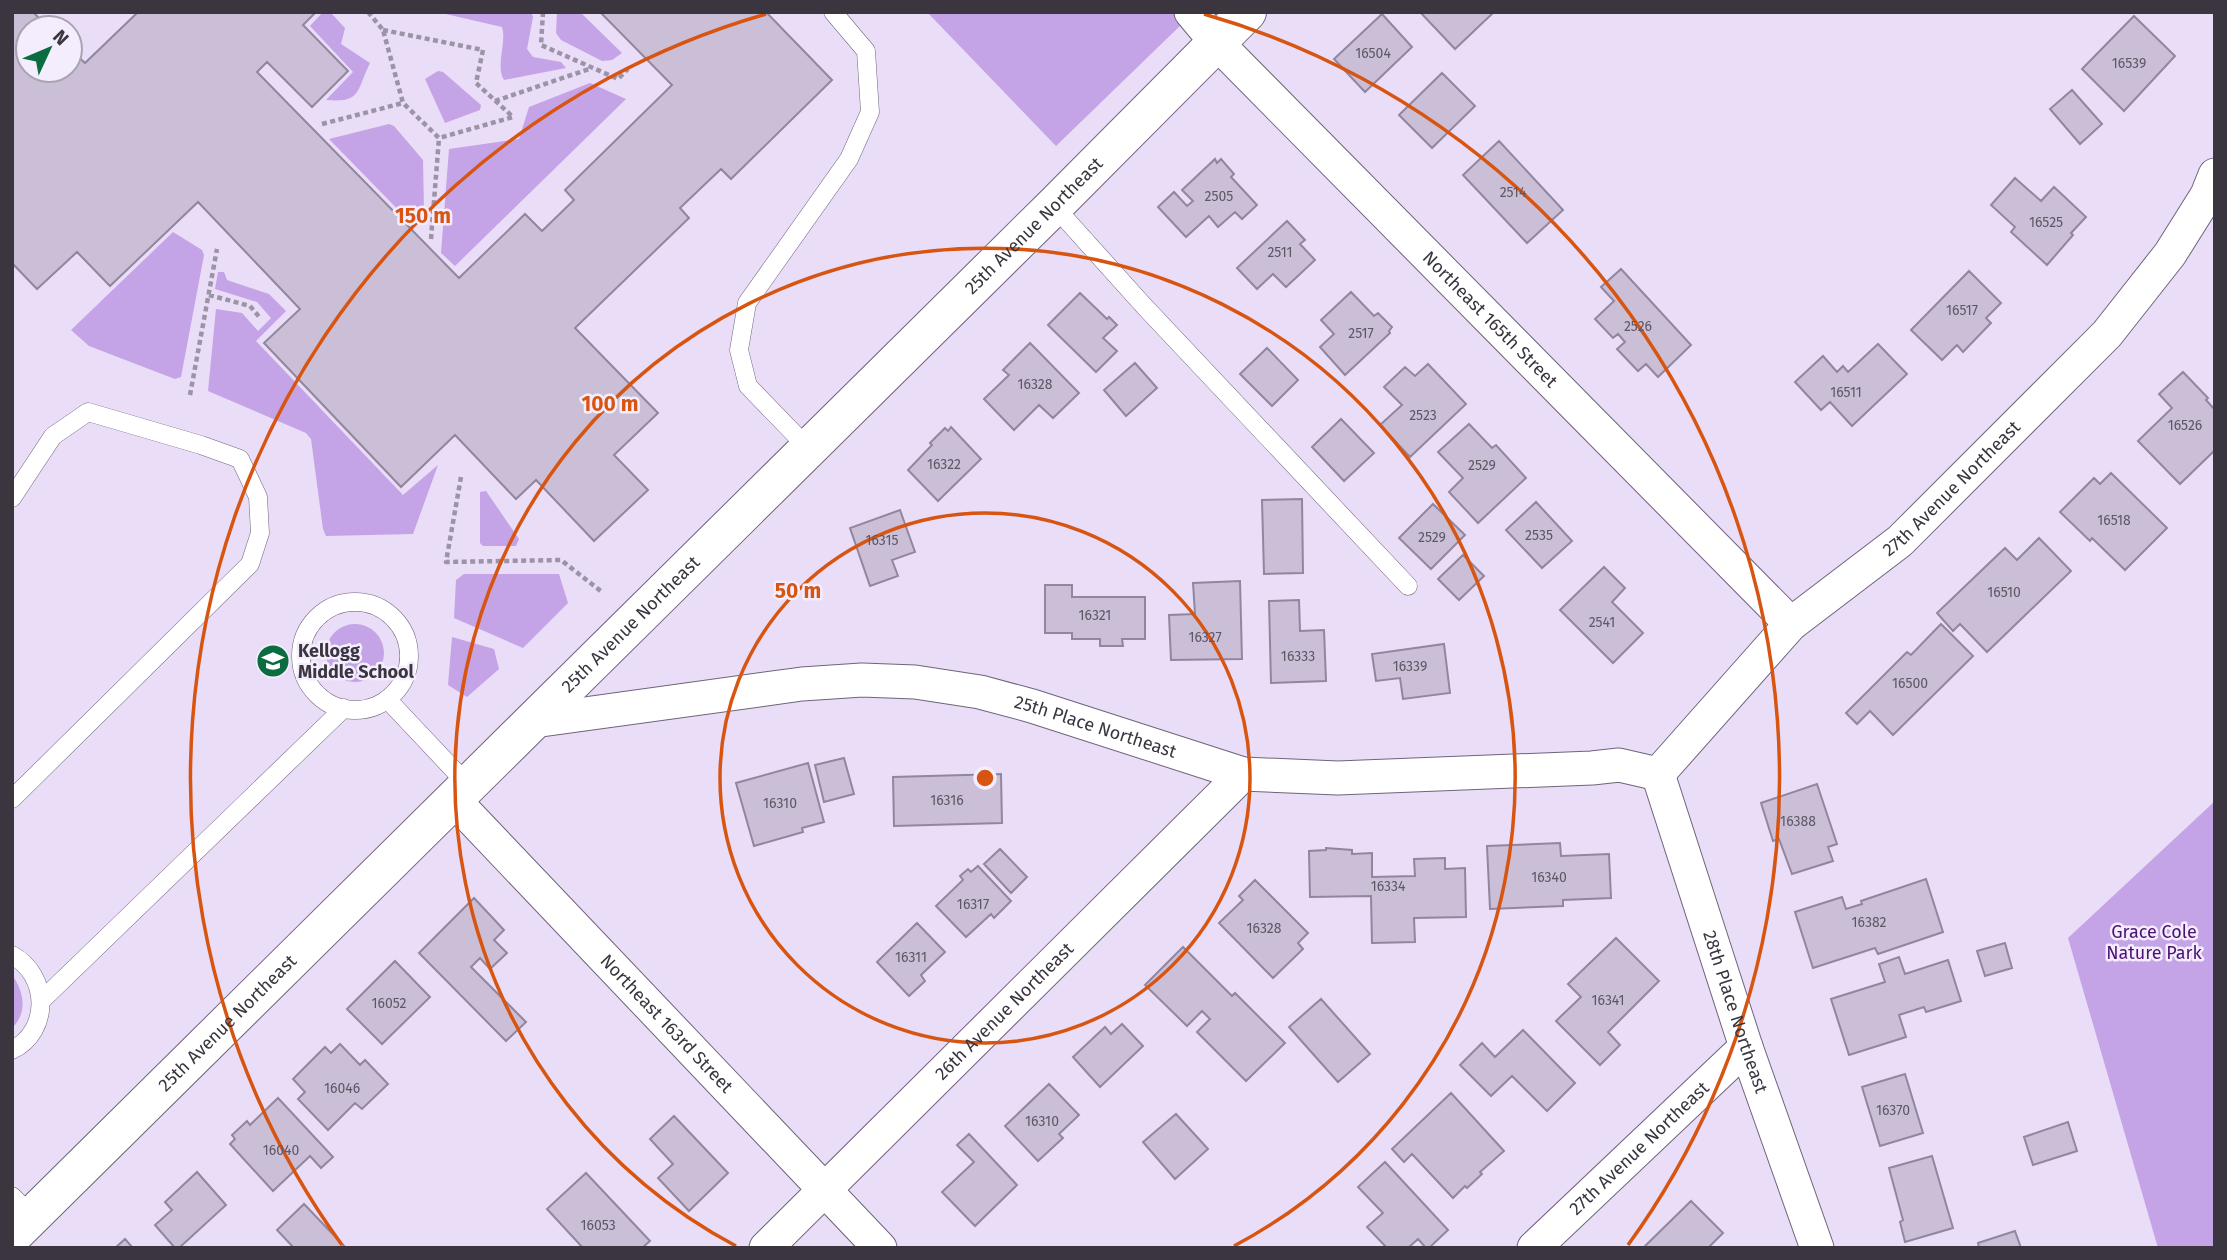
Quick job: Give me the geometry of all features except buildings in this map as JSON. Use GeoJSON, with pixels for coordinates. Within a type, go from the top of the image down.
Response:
{"type":"FeatureCollection","features":[{"type":"Feature","properties":{"kind":"street","name":"Northeast 165th Street"},"geometry":{"type":"LineString","coordinates":[[1191,12],[1216,42],[1791,624]]}},
{"type":"Feature","properties":{"kind":"street","name":"25th Avenue Northeast"},"geometry":{"type":"LineString","coordinates":[[19,1216],[534,721],[1247,12]]}},
{"type":"Feature","properties":{"kind":"street","name":"27th Avenue Northeast"},"geometry":{"type":"LineString","coordinates":[[1658,774],[1791,624],[1900,541],[2107,334],[2170,254],[2207,195],[2215,175]]}},
{"type":"Feature","properties":{"kind":"street","name":"25th Place Northeast"},"geometry":{"type":"LineString","coordinates":[[534,721],[802,684],[862,680],[915,682],[980,692],[1032,706],[1243,774],[1338,778],[1619,765],[1658,774]]}},
{"type":"Feature","properties":{"kind":"street","name":"26th Avenue Northeast"},"geometry":{"type":"LineString","coordinates":[[766,1248],[1243,774]]}},
{"type":"Feature","properties":{"kind":"street","name":"28th Place Northeast"},"geometry":{"type":"LineString","coordinates":[[1658,774],[1746,1047],[1817,1248]]}},
{"type":"Feature","properties":{"kind":"street","name":"Northeast 163rd Street"},"geometry":{"type":"LineString","coordinates":[[461,792],[880,1248]]}},
{"type":"Feature","properties":{"kind":"street","name":"27th Avenue Northeast"},"geometry":{"type":"LineString","coordinates":[[1534,1248],[1746,1047]]}},
{"type":"Feature","properties":{"kind":"lane"},"geometry":{"type":"LineString","coordinates":[[808,449],[748,386],[739,350],[747,303],[849,159],[870,112],[866,51],[833,12]]}},
{"type":"Feature","properties":{"kind":"lane"},"geometry":{"type":"LineString","coordinates":[[1054,206],[1153,316],[1408,586]]}},
{"type":"Feature","properties":{"kind":"lane"},"geometry":{"type":"LineString","coordinates":[[12,498],[52,436],[88,412],[201,444],[240,459],[258,497],[260,533],[250,564],[12,799]]}},
{"type":"Feature","properties":{"kind":"lane"},"geometry":{"type":"LineString","coordinates":[[349,601],[367,603],[383,609],[397,621],[406,636],[409,653],[407,671],[400,687],[387,699],[371,708],[353,710],[335,706],[320,696],[308,683],[302,666],[301,648],[307,631],[318,616],[332,606],[349,601]]}},
{"type":"Feature","properties":{"kind":"lane"},"geometry":{"type":"LineString","coordinates":[[387,699],[461,792]]}},
{"type":"Feature","properties":{"kind":"lane"},"geometry":{"type":"LineString","coordinates":[[41,1001],[344,708]]}},
{"type":"Feature","properties":{"kind":"lane"},"geometry":{"type":"LineString","coordinates":[[12,955],[29,968],[38,983],[41,1001],[39,1018],[32,1034],[12,1050]]}},
{"type":"Feature","properties":{"kind":"path"},"geometry":{"type":"LineString","coordinates":[[368,12],[383,30],[403,103],[439,138]]}},
{"type":"Feature","properties":{"kind":"path"},"geometry":{"type":"LineString","coordinates":[[542,12],[541,45],[618,79],[628,69]]}},
{"type":"Feature","properties":{"kind":"path"},"geometry":{"type":"LineString","coordinates":[[383,30],[483,50],[475,83],[513,117],[439,138]]}},
{"type":"Feature","properties":{"kind":"path"},"geometry":{"type":"LineString","coordinates":[[495,101],[593,68]]}},
{"type":"Feature","properties":{"kind":"path"},"geometry":{"type":"LineString","coordinates":[[322,124],[403,103]]}},
{"type":"Feature","properties":{"kind":"path"},"geometry":{"type":"LineString","coordinates":[[431,239],[439,138]]}},
{"type":"Feature","properties":{"kind":"path"},"geometry":{"type":"LineString","coordinates":[[190,395],[217,249]]}},
{"type":"Feature","properties":{"kind":"path"},"geometry":{"type":"LineString","coordinates":[[209,295],[250,306],[261,319]]}},
{"type":"Feature","properties":{"kind":"path"},"geometry":{"type":"LineString","coordinates":[[461,477],[446,562],[561,560],[601,592]]}},
{"type":"Feature","properties":{"kind":"green space"},"geometry":{"type":"Polygon","coordinates":[[[323,12],[330,12],[345,28],[341,44],[370,63],[356,94],[346,100],[326,100],[353,72],[310,26],[323,12]]]}},
{"type":"Feature","properties":{"kind":"green space"},"geometry":{"type":"Polygon","coordinates":[[[437,12],[531,12],[533,17],[527,49],[533,57],[561,62],[566,68],[504,80],[501,68],[502,27],[437,12]]]}},
{"type":"Feature","properties":{"kind":"green space"},"geometry":{"type":"Polygon","coordinates":[[[557,12],[580,12],[622,53],[612,60],[602,61],[561,40],[556,33],[557,12]]]}},
{"type":"Feature","properties":{"kind":"green space"},"geometry":{"type":"Polygon","coordinates":[[[927,12],[1174,12],[1183,23],[1056,146],[927,12]]]}},
{"type":"Feature","properties":{"kind":"green space"},"geometry":{"type":"Polygon","coordinates":[[[438,71],[443,72],[481,105],[480,110],[445,123],[425,79],[438,71]]]}},
{"type":"Feature","properties":{"kind":"green space"},"geometry":{"type":"Polygon","coordinates":[[[590,83],[626,99],[455,266],[441,253],[449,149],[519,139],[529,107],[590,83]]]}},
{"type":"Feature","properties":{"kind":"green space"},"geometry":{"type":"Polygon","coordinates":[[[389,124],[394,126],[423,160],[424,211],[413,225],[329,139],[389,124]]]}},
{"type":"Feature","properties":{"kind":"green space"},"geometry":{"type":"Polygon","coordinates":[[[173,232],[202,250],[204,255],[181,377],[175,379],[89,346],[71,330],[173,232]]]}},
{"type":"Feature","properties":{"kind":"green space"},"geometry":{"type":"Polygon","coordinates":[[[218,272],[224,272],[227,280],[269,294],[286,311],[256,341],[403,495],[438,465],[413,534],[326,536],[311,439],[306,433],[208,391],[216,309],[242,313],[258,331],[271,318],[257,302],[215,289],[218,272]]]}},
{"type":"Feature","properties":{"kind":"green space"},"geometry":{"type":"Polygon","coordinates":[[[486,491],[519,539],[516,546],[483,546],[480,543],[480,492],[486,491]]]}},
{"type":"Feature","properties":{"kind":"green space"},"geometry":{"type":"Polygon","coordinates":[[[464,574],[559,574],[568,603],[523,648],[454,618],[456,580],[464,574]]]}},
{"type":"Feature","properties":{"kind":"green space"},"geometry":{"type":"Polygon","coordinates":[[[355,624],[366,626],[379,637],[384,653],[382,664],[371,677],[355,682],[344,680],[331,669],[326,653],[328,642],[339,629],[355,624]]]}},
{"type":"Feature","properties":{"kind":"green space"},"geometry":{"type":"Polygon","coordinates":[[[452,637],[494,649],[499,669],[467,697],[448,685],[452,637]]]}},
{"type":"Feature","properties":{"kind":"green space","name":"Grace Cole Nature Park"},"geometry":{"type":"Polygon","coordinates":[[[2215,801],[2215,1248],[2158,1248],[2068,938],[2215,801]]]}},
{"type":"Feature","properties":{"kind":"green space"},"geometry":{"type":"Polygon","coordinates":[[[12,975],[19,988],[22,1009],[12,1028],[12,975]]]}},
{"type":"Feature","properties":{"kind":"place","name":"Kellogg Middle School"},"geometry":{"type":"Point","coordinates":[273,661]}}]}
